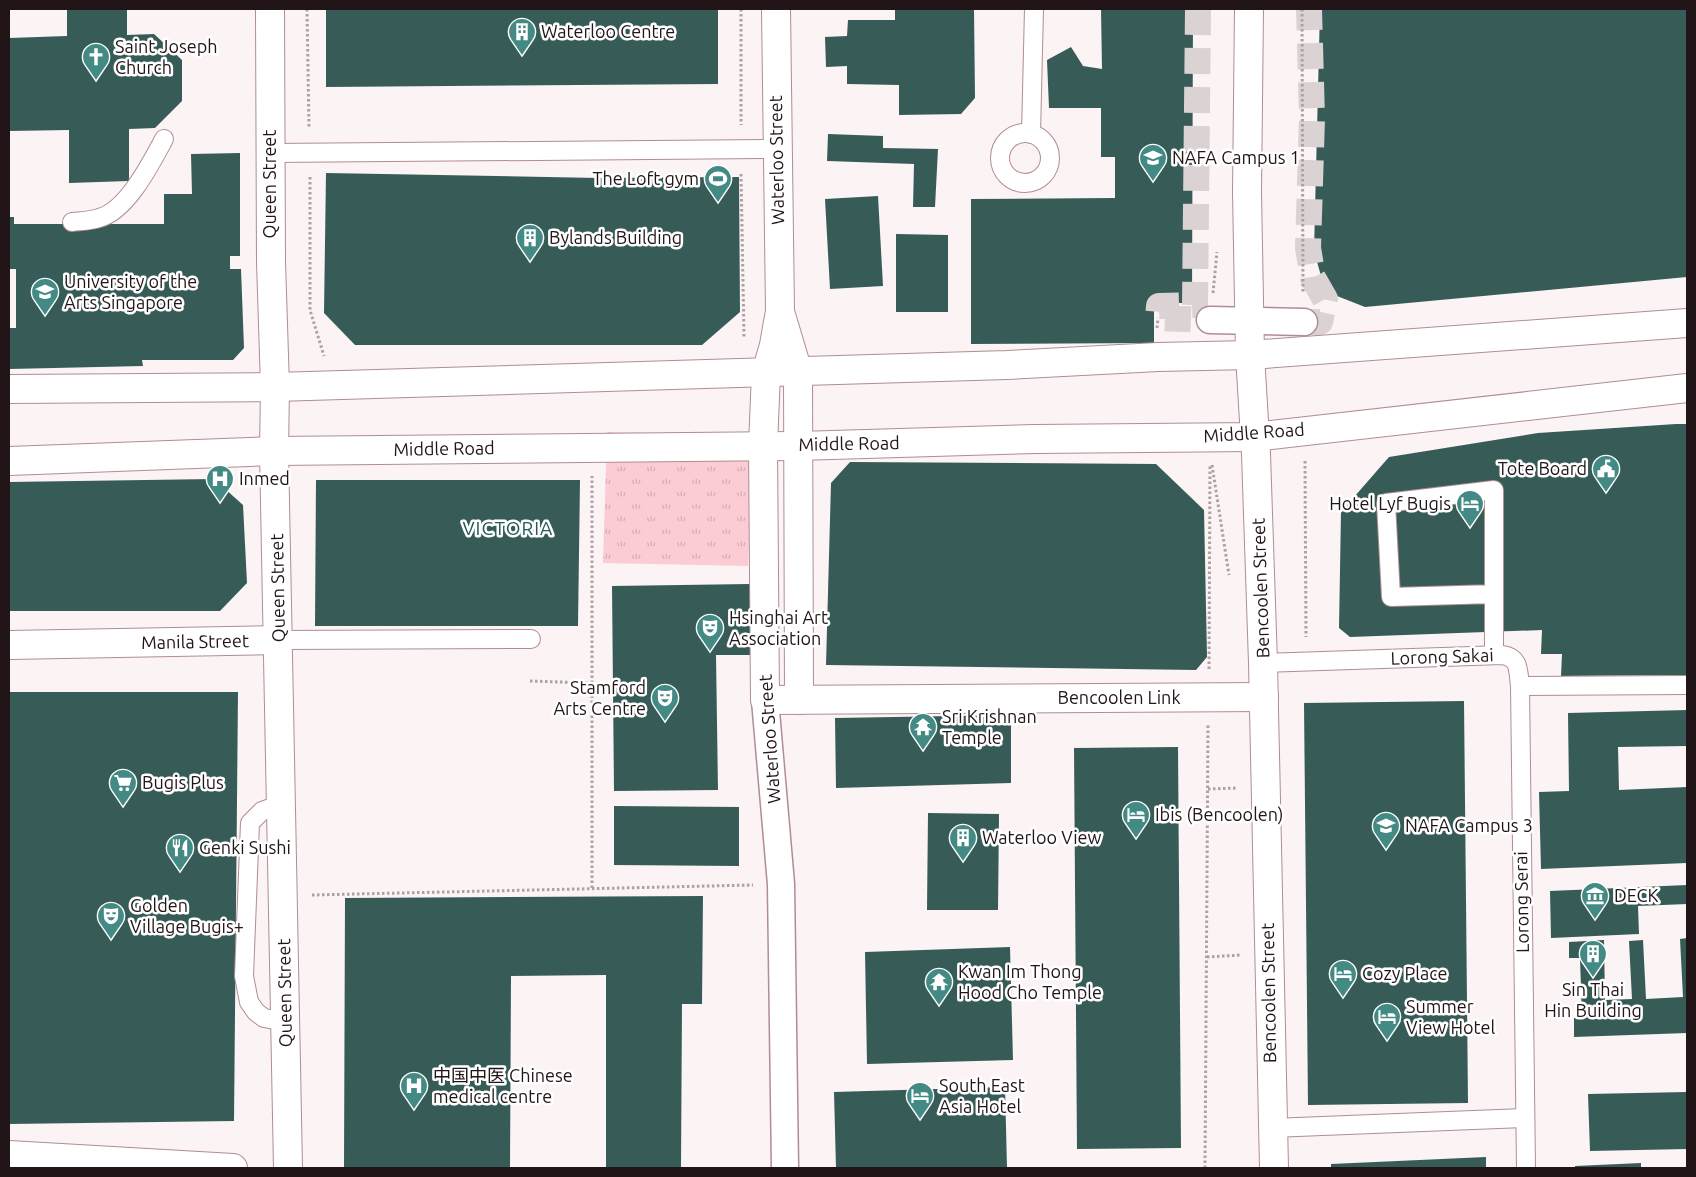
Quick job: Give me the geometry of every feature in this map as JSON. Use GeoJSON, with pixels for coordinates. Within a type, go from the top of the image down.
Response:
{"type":"FeatureCollection","features":[{"type":"Feature","properties":{"kind":"main road","name":"Queen Street"},"geometry":{"type":"LineString","coordinates":[[270,9],[270,262],[275,387],[274,451],[288,1168]]}},
{"type":"Feature","properties":{"kind":"main road","name":"Waterloo Street"},"geometry":{"type":"LineString","coordinates":[[765,700],[762,446],[766,373],[774,345],[780,312],[776,9]]}},
{"type":"Feature","properties":{"kind":"main road","name":"Bencoolen Street"},"geometry":{"type":"LineString","coordinates":[[1249,9],[1247,192],[1250,355],[1263,663],[1274,1168]]}},
{"type":"Feature","properties":{"kind":"main road","name":"Waterloo Street"},"geometry":{"type":"LineString","coordinates":[[780,312],[798,372],[799,700]]}},
{"type":"Feature","properties":{"kind":"main road"},"geometry":{"type":"LineString","coordinates":[[9,389],[275,387],[1007,365],[1158,357],[1250,355],[1687,323]]}},
{"type":"Feature","properties":{"kind":"main road","name":"Middle Road"},"geometry":{"type":"LineString","coordinates":[[9,461],[274,451],[798,446],[1036,439],[1254,436],[1687,388]]}},
{"type":"Feature","properties":{"kind":"main road","name":"Manila Street"},"geometry":{"type":"LineString","coordinates":[[9,645],[279,640]]}},
{"type":"Feature","properties":{"kind":"main road","name":"Bencoolen Link"},"geometry":{"type":"LineString","coordinates":[[765,700],[1264,697]]}},
{"type":"Feature","properties":{"kind":"main road"},"geometry":{"type":"LineString","coordinates":[[9,1155],[233,1168]]}},
{"type":"Feature","properties":{"kind":"street"},"geometry":{"type":"LineString","coordinates":[[1210,320],[1304,322]]}},
{"type":"Feature","properties":{"kind":"street","name":"Waterloo Street"},"geometry":{"type":"LineString","coordinates":[[765,700],[781,884],[785,1168]]}},
{"type":"Feature","properties":{"kind":"lane"},"geometry":{"type":"LineString","coordinates":[[1032,134],[1034,9]]}},
{"type":"Feature","properties":{"kind":"lane"},"geometry":{"type":"LineString","coordinates":[[72,222],[100,218],[116,208],[138,185],[164,139]]}},
{"type":"Feature","properties":{"kind":"lane"},"geometry":{"type":"LineString","coordinates":[[271,153],[740,148],[777,150]]}},
{"type":"Feature","properties":{"kind":"lane"},"geometry":{"type":"LineString","coordinates":[[1494,594],[1391,598],[1386,502],[1494,490],[1494,594],[1494,655]]}},
{"type":"Feature","properties":{"kind":"lane","name":"Manila Street"},"geometry":{"type":"LineString","coordinates":[[279,640],[531,639]]}},
{"type":"Feature","properties":{"kind":"lane","name":"Lorong Sakai"},"geometry":{"type":"LineString","coordinates":[[1263,663],[1508,656],[1516,660],[1520,686]]}},
{"type":"Feature","properties":{"kind":"lane"},"geometry":{"type":"LineString","coordinates":[[1520,686],[1687,685]]}},
{"type":"Feature","properties":{"kind":"lane","name":"Lorong Serai"},"geometry":{"type":"LineString","coordinates":[[1520,686],[1526,1168]]}},
{"type":"Feature","properties":{"kind":"lane"},"geometry":{"type":"LineString","coordinates":[[282,804],[262,811],[250,823],[240,941],[249,1002],[264,1018],[286,1022]]}},
{"type":"Feature","properties":{"kind":"lane"},"geometry":{"type":"LineString","coordinates":[[1272,1128],[1524,1118]]}},
{"type":"Feature","properties":{"kind":"path"},"geometry":{"type":"LineString","coordinates":[[307,9],[310,152],[310,310],[324,358]]}},
{"type":"Feature","properties":{"kind":"path"},"geometry":{"type":"LineString","coordinates":[[741,9],[740,148],[744,341]]}},
{"type":"Feature","properties":{"kind":"path"},"geometry":{"type":"LineString","coordinates":[[1302,9],[1302,284],[1304,322]]}},
{"type":"Feature","properties":{"kind":"path"},"geometry":{"type":"LineString","coordinates":[[1210,320],[1217,252]]}},
{"type":"Feature","properties":{"kind":"path"},"geometry":{"type":"LineString","coordinates":[[592,448],[592,888]]}},
{"type":"Feature","properties":{"kind":"path"},"geometry":{"type":"LineString","coordinates":[[1205,1168],[1210,464]]}},
{"type":"Feature","properties":{"kind":"path"},"geometry":{"type":"LineString","coordinates":[[530,681],[592,683]]}},
{"type":"Feature","properties":{"kind":"path"},"geometry":{"type":"LineString","coordinates":[[1208,789],[1242,788]]}},
{"type":"Feature","properties":{"kind":"path"},"geometry":{"type":"LineString","coordinates":[[284,896],[781,884]]}},
{"type":"Feature","properties":{"kind":"path"},"geometry":{"type":"LineString","coordinates":[[1206,957],[1245,954]]}},
{"type":"Feature","properties":{"kind":"green space"},"geometry":{"type":"Polygon","coordinates":[[[607,432],[752,435],[748,566],[603,563],[607,432]]]}},
{"type":"Feature","properties":{"kind":"building","name":"Saint Joseph Church"},"geometry":{"type":"Polygon","coordinates":[[[67,9],[127,9],[127,35],[154,34],[182,60],[182,101],[155,128],[129,129],[129,181],[69,183],[69,130],[9,131],[9,38],[67,36],[67,9]]]}},
{"type":"Feature","properties":{"kind":"building","name":"Waterloo Centre"},"geometry":{"type":"Polygon","coordinates":[[[326,9],[718,9],[718,84],[326,87],[326,9]]]}},
{"type":"Feature","properties":{"kind":"building"},"geometry":{"type":"Polygon","coordinates":[[[895,9],[974,9],[975,98],[961,114],[899,115],[899,85],[847,84],[847,66],[826,67],[825,37],[847,36],[848,20],[895,20],[895,9]]]}},
{"type":"Feature","properties":{"kind":"building","name":"NAFA Campus 1"},"geometry":{"type":"Polygon","coordinates":[[[1101,9],[1193,9],[1192,303],[1154,303],[1154,343],[971,344],[971,199],[1115,198],[1115,157],[1101,157],[1101,108],[1049,108],[1047,60],[1071,47],[1083,66],[1102,69],[1101,9]]]}},
{"type":"Feature","properties":{"kind":"building"},"geometry":{"type":"Polygon","coordinates":[[[1320,9],[1687,9],[1687,277],[1365,307],[1337,296],[1321,276],[1314,251],[1320,9]]]}},
{"type":"Feature","properties":{"kind":"building"},"geometry":{"type":"Polygon","coordinates":[[[828,134],[883,136],[883,148],[938,149],[935,207],[913,207],[914,164],[827,161],[828,134]]]}},
{"type":"Feature","properties":{"kind":"building"},"geometry":{"type":"Polygon","coordinates":[[[240,153],[240,256],[230,256],[230,269],[241,269],[244,348],[233,360],[142,360],[143,366],[9,369],[9,328],[16,328],[16,269],[9,269],[9,217],[14,217],[14,224],[164,224],[164,194],[192,194],[191,154],[240,153]]]}},
{"type":"Feature","properties":{"kind":"building"},"geometry":{"type":"Polygon","coordinates":[[[326,173],[599,178],[739,177],[740,312],[702,345],[355,345],[324,313],[326,173]]]}},
{"type":"Feature","properties":{"kind":"building"},"geometry":{"type":"Polygon","coordinates":[[[878,196],[883,286],[830,289],[825,199],[878,196]]]}},
{"type":"Feature","properties":{"kind":"building"},"geometry":{"type":"Polygon","coordinates":[[[896,234],[948,235],[948,312],[896,312],[896,234]]]}},
{"type":"Feature","properties":{"kind":"building"},"geometry":{"type":"Polygon","coordinates":[[[1687,424],[1687,675],[1561,676],[1562,654],[1541,654],[1542,630],[1350,637],[1339,628],[1341,512],[1389,457],[1538,433],[1687,424]]]}},
{"type":"Feature","properties":{"kind":"building"},"geometry":{"type":"Polygon","coordinates":[[[850,462],[1156,464],[1204,510],[1207,657],[1196,670],[826,665],[831,483],[850,462]]]}},
{"type":"Feature","properties":{"kind":"building"},"geometry":{"type":"Polygon","coordinates":[[[214,479],[243,505],[247,583],[220,611],[9,611],[9,482],[214,479]]]}},
{"type":"Feature","properties":{"kind":"building"},"geometry":{"type":"Polygon","coordinates":[[[316,480],[580,480],[578,626],[315,626],[316,480]]]}},
{"type":"Feature","properties":{"kind":"building","name":"Stamford Arts Centre"},"geometry":{"type":"Polygon","coordinates":[[[750,584],[751,655],[716,655],[718,790],[614,791],[612,586],[750,584]]]}},
{"type":"Feature","properties":{"kind":"building","name":"Bugis Plus"},"geometry":{"type":"Polygon","coordinates":[[[9,692],[238,692],[234,1121],[9,1124],[9,692]]]}},
{"type":"Feature","properties":{"kind":"building","name":"NAFA Campus 3"},"geometry":{"type":"Polygon","coordinates":[[[1464,701],[1468,1103],[1308,1105],[1304,703],[1464,701]]]}},
{"type":"Feature","properties":{"kind":"building"},"geometry":{"type":"Polygon","coordinates":[[[1687,710],[1687,746],[1618,747],[1619,790],[1687,787],[1687,863],[1541,869],[1539,792],[1569,791],[1568,713],[1687,710]]]}},
{"type":"Feature","properties":{"kind":"building","name":"Sri Krishnan Temple"},"geometry":{"type":"Polygon","coordinates":[[[1011,715],[1011,783],[836,788],[835,718],[1011,715]]]}},
{"type":"Feature","properties":{"kind":"building"},"geometry":{"type":"Polygon","coordinates":[[[1178,747],[1181,1148],[1077,1149],[1074,748],[1178,747]]]}},
{"type":"Feature","properties":{"kind":"building"},"geometry":{"type":"Polygon","coordinates":[[[614,806],[739,807],[739,866],[614,865],[614,806]]]}},
{"type":"Feature","properties":{"kind":"building","name":"Waterloo View"},"geometry":{"type":"Polygon","coordinates":[[[928,813],[999,814],[998,910],[927,910],[928,813]]]}},
{"type":"Feature","properties":{"kind":"building","name":"DECK"},"geometry":{"type":"Polygon","coordinates":[[[1687,885],[1687,904],[1638,906],[1639,934],[1551,938],[1550,891],[1687,885]]]}},
{"type":"Feature","properties":{"kind":"building"},"geometry":{"type":"Polygon","coordinates":[[[703,896],[702,1004],[682,1004],[681,1168],[606,1168],[606,975],[511,976],[510,1168],[344,1168],[345,898],[703,896]]]}},
{"type":"Feature","properties":{"kind":"building","name":"Sin Thai Hin Building"},"geometry":{"type":"Polygon","coordinates":[[[1687,938],[1687,1033],[1574,1037],[1574,1018],[1582,1018],[1580,958],[1569,958],[1569,942],[1604,940],[1605,1000],[1632,999],[1629,941],[1643,940],[1646,999],[1683,997],[1680,939],[1687,938]]]}},
{"type":"Feature","properties":{"kind":"building","name":"Kwan Im Thong Hood Cho Temple"},"geometry":{"type":"Polygon","coordinates":[[[1010,947],[1013,1060],[867,1064],[865,952],[1010,947]]]}},
{"type":"Feature","properties":{"kind":"building","name":"South East Asia Hotel"},"geometry":{"type":"Polygon","coordinates":[[[1005,1087],[1007,1168],[836,1168],[834,1092],[1005,1087]]]}},
{"type":"Feature","properties":{"kind":"building"},"geometry":{"type":"Polygon","coordinates":[[[1687,1092],[1687,1149],[1590,1151],[1588,1094],[1687,1092]]]}},
{"type":"Feature","properties":{"kind":"building"},"geometry":{"type":"Polygon","coordinates":[[[1486,1157],[1486,1168],[1331,1168],[1331,1164],[1486,1157]]]}},
{"type":"Feature","properties":{"kind":"building"},"geometry":{"type":"Polygon","coordinates":[[[1641,1163],[1641,1168],[1575,1168],[1575,1166],[1641,1163]]]}},
{"type":"Feature","properties":{"kind":"tunnel"},"geometry":{"type":"LineString","coordinates":[[1198,9],[1195,305],[1159,306],[1158,318],[1210,320]]}},
{"type":"Feature","properties":{"kind":"tunnel"},"geometry":{"type":"LineString","coordinates":[[1304,322],[1320,322],[1325,299],[1313,278],[1308,248],[1312,118],[1309,9]]}},
{"type":"Feature","properties":{"kind":"place","name":"Waterloo Centre"},"geometry":{"type":"Point","coordinates":[522,56]}},
{"type":"Feature","properties":{"kind":"place","name":"Saint Joseph Church"},"geometry":{"type":"Point","coordinates":[96,81]}},
{"type":"Feature","properties":{"kind":"place","name":"NAFA Campus 1"},"geometry":{"type":"Point","coordinates":[1153,182]}},
{"type":"Feature","properties":{"kind":"place","name":"The Loft gym"},"geometry":{"type":"Point","coordinates":[718,203]}},
{"type":"Feature","properties":{"kind":"place","name":"Bylands Building"},"geometry":{"type":"Point","coordinates":[530,262]}},
{"type":"Feature","properties":{"kind":"place","name":"University of the Arts Singapore"},"geometry":{"type":"Point","coordinates":[45,316]}},
{"type":"Feature","properties":{"kind":"place","name":"Tote Board"},"geometry":{"type":"Point","coordinates":[1606,493]}},
{"type":"Feature","properties":{"kind":"place","name":"Inmed"},"geometry":{"type":"Point","coordinates":[220,503]}},
{"type":"Feature","properties":{"kind":"place","name":"Hotel Lyf Bugis"},"geometry":{"type":"Point","coordinates":[1470,528]}},
{"type":"Feature","properties":{"kind":"place","name":"Hsinghai Art Association"},"geometry":{"type":"Point","coordinates":[710,652]}},
{"type":"Feature","properties":{"kind":"place","name":"Stamford Arts Centre"},"geometry":{"type":"Point","coordinates":[665,722]}},
{"type":"Feature","properties":{"kind":"place","name":"Sri Krishnan Temple"},"geometry":{"type":"Point","coordinates":[923,751]}},
{"type":"Feature","properties":{"kind":"place","name":"Bugis Plus"},"geometry":{"type":"Point","coordinates":[123,807]}},
{"type":"Feature","properties":{"kind":"place","name":"Ibis (Bencoolen)"},"geometry":{"type":"Point","coordinates":[1136,839]}},
{"type":"Feature","properties":{"kind":"place","name":"NAFA Campus 3"},"geometry":{"type":"Point","coordinates":[1386,850]}},
{"type":"Feature","properties":{"kind":"place","name":"Waterloo View"},"geometry":{"type":"Point","coordinates":[963,862]}},
{"type":"Feature","properties":{"kind":"place","name":"Genki Sushi"},"geometry":{"type":"Point","coordinates":[180,872]}},
{"type":"Feature","properties":{"kind":"place","name":"DECK"},"geometry":{"type":"Point","coordinates":[1595,920]}},
{"type":"Feature","properties":{"kind":"place","name":"Golden Village Bugis+"},"geometry":{"type":"Point","coordinates":[111,940]}},
{"type":"Feature","properties":{"kind":"place","name":"Sin Thai Hin Building"},"geometry":{"type":"Point","coordinates":[1593,978]}},
{"type":"Feature","properties":{"kind":"place","name":"Cozy Place"},"geometry":{"type":"Point","coordinates":[1343,998]}},
{"type":"Feature","properties":{"kind":"place","name":"Kwan Im Thong Hood Cho Temple"},"geometry":{"type":"Point","coordinates":[939,1006]}},
{"type":"Feature","properties":{"kind":"place","name":"Summer View Hotel"},"geometry":{"type":"Point","coordinates":[1387,1041]}},
{"type":"Feature","properties":{"kind":"place","name":"中国中医 Chinese medical centre"},"geometry":{"type":"Point","coordinates":[414,1110]}},
{"type":"Feature","properties":{"kind":"place","name":"South East Asia Hotel"},"geometry":{"type":"Point","coordinates":[920,1120]}},
{"type":"Feature","properties":{"kind":"district","name":"VICTORIA"},"geometry":{"type":"Point","coordinates":[508,528]}}]}
